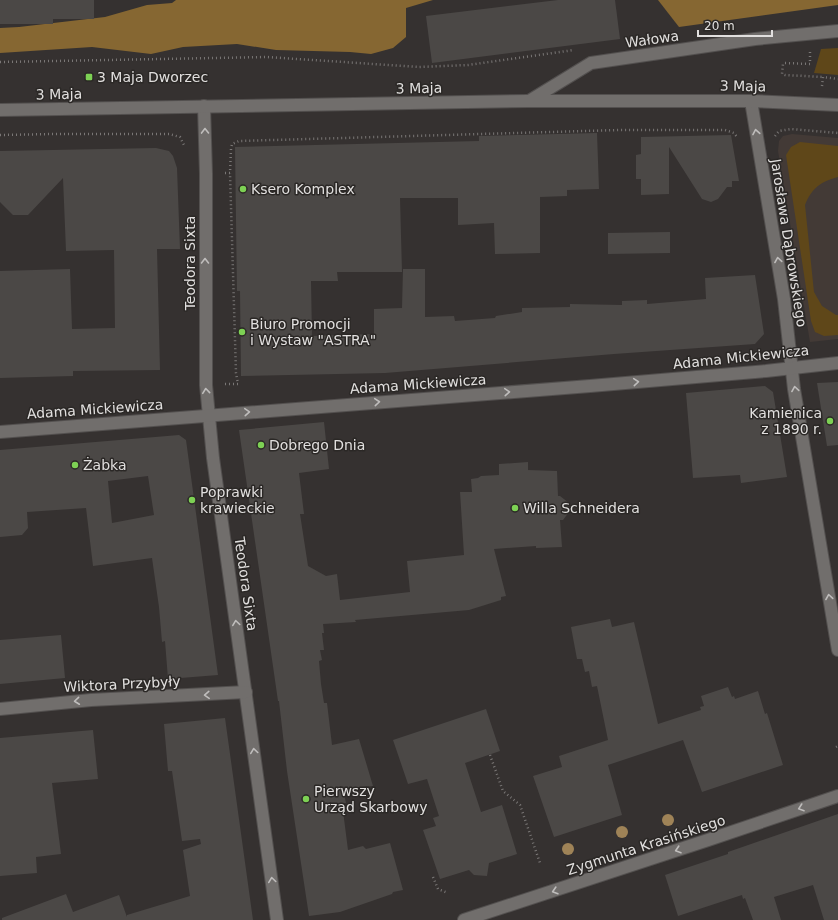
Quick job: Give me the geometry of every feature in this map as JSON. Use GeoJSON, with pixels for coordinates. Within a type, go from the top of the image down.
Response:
{"type":"FeatureCollection","features":[{"type":"Feature","properties":{"kind":"street","name":"Wałowa"},"geometry":{"type":"LineString","coordinates":[[528,101],[591,63],[755,39],[838,31]]}},
{"type":"Feature","properties":{"kind":"street","name":"3 Maja"},"geometry":{"type":"LineString","coordinates":[[0,110],[528,101],[751,101],[838,106]]}},
{"type":"Feature","properties":{"kind":"street","name":"Jarosława Dąbrowskiego"},"geometry":{"type":"LineString","coordinates":[[751,101],[784,299],[792,368],[838,650]]}},
{"type":"Feature","properties":{"kind":"street","name":"Teodora Sixta"},"geometry":{"type":"LineString","coordinates":[[204,106],[206,174],[206,385],[208,415],[277,920]]}},
{"type":"Feature","properties":{"kind":"street","name":"Adama Mickiewicza"},"geometry":{"type":"LineString","coordinates":[[0,432],[766,372],[838,363]]}},
{"type":"Feature","properties":{"kind":"street","name":"Wiktora Przybyły"},"geometry":{"type":"LineString","coordinates":[[0,709],[91,700],[246,692]]}},
{"type":"Feature","properties":{"kind":"street","name":"Zygmunta Krasińskiego"},"geometry":{"type":"LineString","coordinates":[[464,920],[838,796]]}},
{"type":"Feature","properties":{"kind":"path"},"geometry":{"type":"LineString","coordinates":[[810,45],[810,64],[785,63],[783,64],[782,74],[785,76],[823,78]]}},
{"type":"Feature","properties":{"kind":"path"},"geometry":{"type":"LineString","coordinates":[[0,62],[267,57],[419,67],[468,65],[574,50]]}},
{"type":"Feature","properties":{"kind":"path"},"geometry":{"type":"LineString","coordinates":[[760,153],[775,151],[775,137],[779,131],[791,129],[838,133]]}},
{"type":"Feature","properties":{"kind":"path"},"geometry":{"type":"LineString","coordinates":[[238,384],[236,374],[230,173],[232,144],[239,141],[619,130],[725,130],[734,133],[740,141]]}},
{"type":"Feature","properties":{"kind":"path"},"geometry":{"type":"LineString","coordinates":[[0,135],[169,134],[180,137],[186,152]]}},
{"type":"Feature","properties":{"kind":"path"},"geometry":{"type":"LineString","coordinates":[[206,174],[230,173]]}},
{"type":"Feature","properties":{"kind":"path"},"geometry":{"type":"LineString","coordinates":[[490,755],[503,791],[520,805],[540,863]]}},
{"type":"Feature","properties":{"kind":"path"},"geometry":{"type":"LineString","coordinates":[[433,877],[438,889],[448,893]]}},
{"type":"Feature","properties":{"kind":"shaded area"},"geometry":{"type":"Polygon","coordinates":[[[176,0],[433,0],[406,8],[406,37],[393,48],[371,54],[276,50],[237,44],[183,47],[151,54],[92,47],[0,53],[0,28],[105,17],[147,5],[172,3],[176,0]]]}},
{"type":"Feature","properties":{"kind":"shaded area"},"geometry":{"type":"Polygon","coordinates":[[[658,0],[838,0],[838,5],[679,27],[658,0]]]}},
{"type":"Feature","properties":{"kind":"shaded area"},"geometry":{"type":"Polygon","coordinates":[[[838,48],[838,75],[814,73],[821,49],[838,48]]]}},
{"type":"Feature","properties":{"kind":"shaded area"},"geometry":{"type":"Polygon","coordinates":[[[792,134],[838,138],[838,339],[810,342],[778,151],[779,141],[783,136],[792,134]]]}},
{"type":"Feature","properties":{"kind":"shaded area"},"geometry":{"type":"Polygon","coordinates":[[[800,142],[838,146],[838,177],[817,186],[805,205],[814,292],[822,306],[838,315],[838,335],[824,336],[815,332],[811,321],[786,155],[791,147],[800,142]]]}},
{"type":"Feature","properties":{"kind":"building"},"geometry":{"type":"Polygon","coordinates":[[[0,0],[94,0],[94,19],[53,19],[53,24],[0,24],[0,0]]]}},
{"type":"Feature","properties":{"kind":"building"},"geometry":{"type":"Polygon","coordinates":[[[558,0],[615,0],[620,39],[432,63],[426,16],[558,0]]]}},
{"type":"Feature","properties":{"kind":"building"},"geometry":{"type":"Polygon","coordinates":[[[597,133],[599,189],[567,190],[567,196],[540,197],[540,253],[495,254],[494,223],[458,225],[458,198],[400,198],[402,272],[337,272],[338,281],[311,281],[312,336],[374,334],[374,309],[402,308],[403,269],[425,269],[425,317],[454,316],[455,321],[495,318],[496,316],[522,312],[522,308],[570,307],[570,304],[622,305],[622,301],[647,300],[647,304],[706,299],[705,278],[755,275],[764,334],[755,344],[385,373],[241,376],[240,291],[237,291],[235,147],[479,141],[479,136],[597,133]]]}},
{"type":"Feature","properties":{"kind":"building"},"geometry":{"type":"Polygon","coordinates":[[[731,135],[739,181],[732,181],[732,187],[727,187],[718,199],[711,202],[702,199],[669,147],[669,194],[641,195],[641,179],[636,179],[636,155],[641,154],[641,137],[731,135]]]}},
{"type":"Feature","properties":{"kind":"building"},"geometry":{"type":"Polygon","coordinates":[[[156,148],[169,151],[173,156],[177,168],[180,249],[157,249],[160,370],[73,371],[73,376],[0,378],[0,271],[70,269],[72,329],[115,328],[114,250],[66,251],[63,178],[28,215],[13,215],[0,202],[0,151],[156,148]]]}},
{"type":"Feature","properties":{"kind":"building"},"geometry":{"type":"Polygon","coordinates":[[[670,232],[670,253],[608,254],[608,233],[670,232]]]}},
{"type":"Feature","properties":{"kind":"building","name":"Kamienica z 1890 r."},"geometry":{"type":"Polygon","coordinates":[[[838,382],[838,445],[827,446],[817,383],[838,382]]]}},
{"type":"Feature","properties":{"kind":"building"},"geometry":{"type":"Polygon","coordinates":[[[765,386],[773,392],[787,477],[741,483],[740,475],[693,478],[686,393],[765,386]]]}},
{"type":"Feature","properties":{"kind":"building"},"geometry":{"type":"Polygon","coordinates":[[[324,422],[329,469],[299,473],[304,514],[300,514],[308,566],[326,576],[337,574],[340,600],[410,592],[407,561],[464,555],[460,492],[472,492],[471,479],[481,476],[499,475],[499,464],[528,462],[528,470],[557,471],[558,496],[569,503],[569,512],[563,520],[560,520],[562,547],[536,548],[536,546],[494,549],[506,596],[501,597],[501,600],[469,610],[323,624],[324,633],[322,633],[324,650],[320,650],[322,660],[319,661],[321,684],[324,703],[327,703],[332,745],[359,739],[373,786],[343,789],[346,803],[342,803],[348,850],[363,846],[366,849],[390,843],[403,890],[393,892],[392,894],[340,912],[309,916],[239,430],[324,422]]]}},
{"type":"Feature","properties":{"kind":"building"},"geometry":{"type":"Polygon","coordinates":[[[179,435],[186,440],[218,675],[168,679],[165,641],[162,642],[152,558],[93,566],[86,508],[27,512],[28,528],[22,535],[0,537],[0,450],[179,435]],[[148,476],[108,481],[112,523],[154,515],[148,476]]]}},
{"type":"Feature","properties":{"kind":"building"},"geometry":{"type":"Polygon","coordinates":[[[610,619],[612,627],[634,622],[658,724],[701,710],[700,707],[704,706],[701,696],[728,687],[732,697],[734,696],[735,699],[758,691],[765,714],[767,713],[783,765],[702,792],[683,740],[608,765],[622,815],[554,837],[533,776],[562,767],[559,756],[608,740],[597,686],[592,687],[589,671],[585,672],[582,659],[577,659],[571,627],[610,619]]]}},
{"type":"Feature","properties":{"kind":"building"},"geometry":{"type":"Polygon","coordinates":[[[61,635],[65,678],[0,684],[0,640],[61,635]]]}},
{"type":"Feature","properties":{"kind":"building"},"geometry":{"type":"Polygon","coordinates":[[[486,709],[500,751],[465,763],[481,812],[502,805],[517,854],[489,863],[487,876],[474,875],[469,870],[440,879],[423,830],[436,826],[433,818],[439,816],[427,779],[408,784],[393,740],[486,709]]]}},
{"type":"Feature","properties":{"kind":"building"},"geometry":{"type":"Polygon","coordinates":[[[225,718],[253,920],[2,920],[2,918],[66,894],[73,912],[119,895],[127,917],[127,915],[190,896],[183,850],[201,844],[200,839],[182,841],[172,771],[168,771],[164,724],[225,718]]]}},
{"type":"Feature","properties":{"kind":"building"},"geometry":{"type":"Polygon","coordinates":[[[93,730],[98,779],[52,783],[61,854],[36,857],[37,873],[0,876],[0,738],[93,730]]]}},
{"type":"Feature","properties":{"kind":"building"},"geometry":{"type":"Polygon","coordinates":[[[838,814],[838,920],[824,920],[813,885],[774,897],[781,920],[753,920],[745,898],[743,899],[742,895],[678,916],[665,875],[838,814]]]}},
{"type":"Feature","properties":{"kind":"place","name":"3 Maja Dworzec"},"geometry":{"type":"Point","coordinates":[89,77]}},
{"type":"Feature","properties":{"kind":"place","name":"Ksero Komplex"},"geometry":{"type":"Point","coordinates":[243,189]}},
{"type":"Feature","properties":{"kind":"place","name":"Biuro Promocji i Wystaw \"ASTRA\""},"geometry":{"type":"Point","coordinates":[242,332]}},
{"type":"Feature","properties":{"kind":"place","name":"Kamienica z 1890 r."},"geometry":{"type":"Point","coordinates":[830,421]}},
{"type":"Feature","properties":{"kind":"place","name":"Dobrego Dnia"},"geometry":{"type":"Point","coordinates":[261,445]}},
{"type":"Feature","properties":{"kind":"place","name":"Żabka"},"geometry":{"type":"Point","coordinates":[75,465]}},
{"type":"Feature","properties":{"kind":"place","name":"Poprawki krawieckie"},"geometry":{"type":"Point","coordinates":[192,500]}},
{"type":"Feature","properties":{"kind":"place","name":"Willa Schneidera"},"geometry":{"type":"Point","coordinates":[515,508]}},
{"type":"Feature","properties":{"kind":"place","name":"Pierwszy Urząd Skarbowy"},"geometry":{"type":"Point","coordinates":[306,799]}}]}
